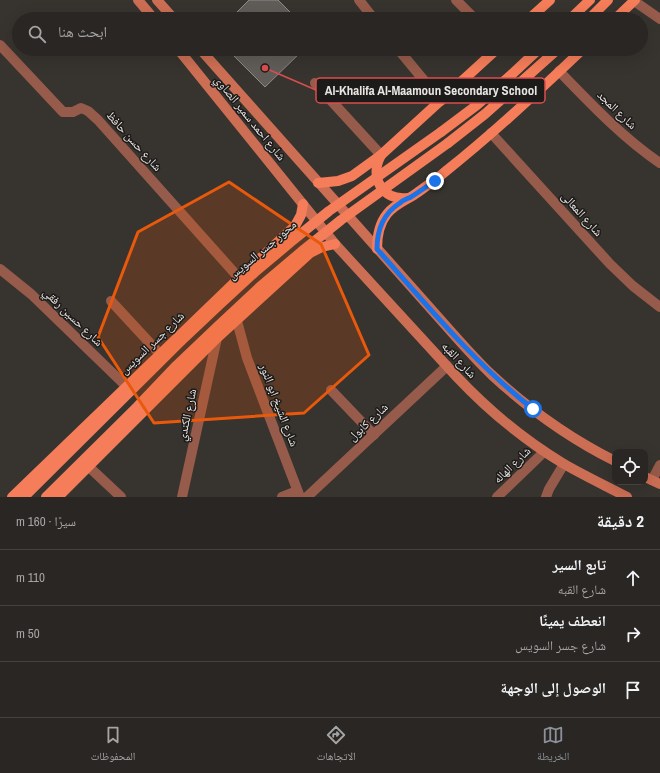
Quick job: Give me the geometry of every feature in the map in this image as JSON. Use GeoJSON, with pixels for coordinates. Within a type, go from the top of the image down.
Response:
{"type":"FeatureCollection","features":[{"type":"Feature","properties":{"kind":"main road"},"geometry":{"type":"LineString","coordinates":[[138,0],[148,12]]}},
{"type":"Feature","properties":{"kind":"main road"},"geometry":{"type":"LineString","coordinates":[[157,0],[168,12]]}},
{"type":"Feature","properties":{"kind":"main road"},"geometry":{"type":"LineString","coordinates":[[537,12],[550,0]]}},
{"type":"Feature","properties":{"kind":"main road"},"geometry":{"type":"LineString","coordinates":[[577,12],[590,0]]}},
{"type":"Feature","properties":{"kind":"main road"},"geometry":{"type":"LineString","coordinates":[[596,12],[608,0]]}},
{"type":"Feature","properties":{"kind":"main road"},"geometry":{"type":"LineString","coordinates":[[622,12],[634,0]]}},
{"type":"Feature","properties":{"kind":"main road","name":"شارع احمد سمير الصاوي"},"geometry":{"type":"LineString","coordinates":[[184,56],[303,204]]}},
{"type":"Feature","properties":{"kind":"main road","name":"شارع احمد سمير الصاوي"},"geometry":{"type":"LineString","coordinates":[[206,56],[318,183]]}},
{"type":"Feature","properties":{"kind":"main road"},"geometry":{"type":"LineString","coordinates":[[318,183],[338,181],[352,176],[381,155],[489,56]]}},
{"type":"Feature","properties":{"kind":"main road","name":"محور جسر السويس"},"geometry":{"type":"LineString","coordinates":[[24,497],[184,338],[255,272],[329,211],[477,105],[531,56]]}},
{"type":"Feature","properties":{"kind":"main road"},"geometry":{"type":"LineString","coordinates":[[46,497],[177,365],[262,286],[341,220],[448,143],[485,114],[550,56]]}},
{"type":"Feature","properties":{"kind":"main road"},"geometry":{"type":"LineString","coordinates":[[377,249],[379,230],[385,218],[394,207],[435,181],[491,133],[575,56]]}},
{"type":"Feature","properties":{"kind":"main road"},"geometry":{"type":"LineString","coordinates":[[381,155],[378,161],[376,174],[380,186],[396,198],[410,198]]}},
{"type":"Feature","properties":{"kind":"main road","name":"شارع القبه"},"geometry":{"type":"LineString","coordinates":[[318,183],[464,347],[492,375],[533,409],[565,432],[612,459]]}},
{"type":"Feature","properties":{"kind":"main road","name":"شارع جسر السويس"},"geometry":{"type":"LineString","coordinates":[[12,497],[299,221],[303,204]]}},
{"type":"Feature","properties":{"kind":"main road","name":"شارع القبه"},"geometry":{"type":"LineString","coordinates":[[303,204],[335,244],[474,395],[518,433],[544,452],[626,497]]}},
{"type":"Feature","properties":{"kind":"main road"},"geometry":{"type":"LineString","coordinates":[[290,230],[297,232],[302,236],[309,247],[310,253]]}},
{"type":"Feature","properties":{"kind":"main road"},"geometry":{"type":"LineString","coordinates":[[58,497],[217,338],[310,253],[322,247],[335,244]]}},
{"type":"Feature","properties":{"kind":"street"},"geometry":{"type":"LineString","coordinates":[[359,0],[368,12]]}},
{"type":"Feature","properties":{"kind":"street"},"geometry":{"type":"LineString","coordinates":[[456,0],[467,12]]}},
{"type":"Feature","properties":{"kind":"street"},"geometry":{"type":"LineString","coordinates":[[634,0],[660,18]]}},
{"type":"Feature","properties":{"kind":"street","name":"شارع حسن حافظ"},"geometry":{"type":"LineString","coordinates":[[0,44],[63,112],[73,112],[81,108],[88,111],[98,120],[239,278]]}},
{"type":"Feature","properties":{"kind":"street"},"geometry":{"type":"LineString","coordinates":[[404,56],[441,101]]}},
{"type":"Feature","properties":{"kind":"street","name":"شارع المجد"},"geometry":{"type":"LineString","coordinates":[[559,71],[611,124],[660,163]]}},
{"type":"Feature","properties":{"kind":"street"},"geometry":{"type":"LineString","coordinates":[[315,83],[381,155]]}},
{"type":"Feature","properties":{"kind":"street","name":"شارع المعالى"},"geometry":{"type":"LineString","coordinates":[[491,133],[610,264],[633,286],[660,307]]}},
{"type":"Feature","properties":{"kind":"street","name":"شارع حسين رفقي"},"geometry":{"type":"LineString","coordinates":[[0,269],[31,294],[126,386]]}},
{"type":"Feature","properties":{"kind":"street"},"geometry":{"type":"LineString","coordinates":[[111,301],[160,354]]}},
{"type":"Feature","properties":{"kind":"street","name":"شارع الشيخ ابو النور"},"geometry":{"type":"LineString","coordinates":[[237,321],[247,358],[299,494]]}},
{"type":"Feature","properties":{"kind":"street","name":"شارع الكندي"},"geometry":{"type":"LineString","coordinates":[[182,497],[217,338]]}},
{"type":"Feature","properties":{"kind":"street","name":"شارع كابول"},"geometry":{"type":"LineString","coordinates":[[307,497],[447,366]]}},
{"type":"Feature","properties":{"kind":"street"},"geometry":{"type":"LineString","coordinates":[[331,390],[374,435]]}},
{"type":"Feature","properties":{"kind":"street","name":"شارع الهاله"},"geometry":{"type":"LineString","coordinates":[[497,497],[544,452]]}},
{"type":"Feature","properties":{"kind":"street"},"geometry":{"type":"LineString","coordinates":[[546,497],[564,464]]}},
{"type":"Feature","properties":{"kind":"street"},"geometry":{"type":"LineString","coordinates":[[652,480],[660,465]]}},
{"type":"Feature","properties":{"kind":"street"},"geometry":{"type":"LineString","coordinates":[[89,467],[121,497]]}},
{"type":"Feature","properties":{"kind":"street"},"geometry":{"type":"LineString","coordinates":[[282,497],[299,494]]}},
{"type":"Feature","properties":{"kind":"highlighted area"},"geometry":{"type":"Polygon","coordinates":[[[229,182],[321,244],[369,355],[304,413],[154,423],[98,337],[138,232],[229,182]]]}},
{"type":"Feature","properties":{"kind":"building"},"geometry":{"type":"Polygon","coordinates":[[[249,0],[278,0],[290,12],[237,12],[249,0]]]}},
{"type":"Feature","properties":{"kind":"building"},"geometry":{"type":"Polygon","coordinates":[[[234,56],[297,56],[265,87],[234,56]]]}},
{"type":"Feature","properties":{"kind":"place","name":"Al-Khalifa Al-Maamoun Secondary School"},"geometry":{"type":"Point","coordinates":[265,68]}},
{"type":"Feature","properties":{"kind":"route"},"geometry":{"type":"LineString","coordinates":[[435,181],[410,198],[401,202],[388,214],[379,230],[377,249],[464,347],[512,393],[533,409]]}}]}
